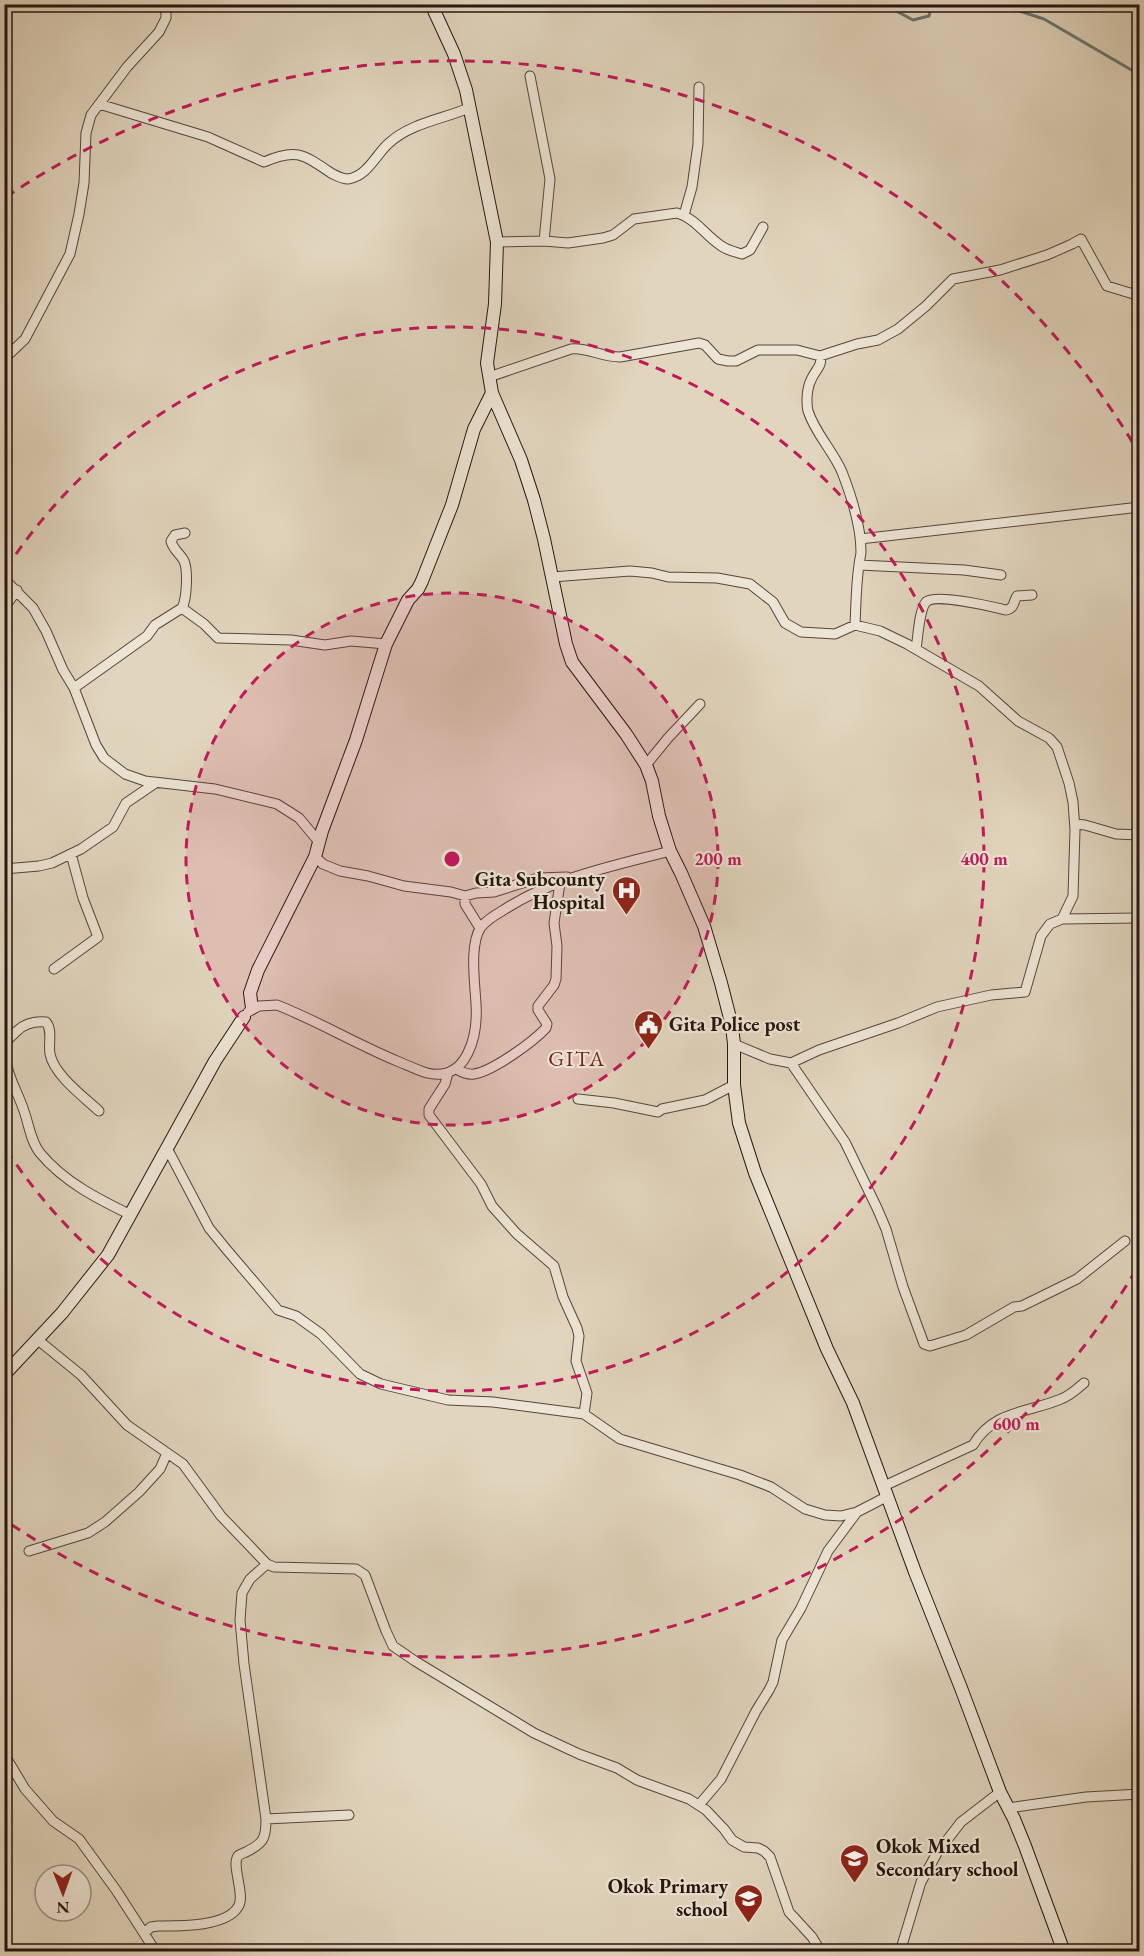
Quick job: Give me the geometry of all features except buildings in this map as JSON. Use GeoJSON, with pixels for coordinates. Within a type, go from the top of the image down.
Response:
{"type":"FeatureCollection","features":[{"type":"Feature","properties":{"kind":"street"},"geometry":{"type":"LineString","coordinates":[[4,359],[26,339],[70,254],[84,183],[88,123],[99,104],[127,68],[159,32],[166,18],[166,12],[160,4]]}},
{"type":"Feature","properties":{"kind":"street"},"geometry":{"type":"LineString","coordinates":[[431,4],[454,54],[466,90],[497,242],[495,304],[487,363],[492,393],[521,460],[539,520],[566,644],[572,662],[606,705],[646,765],[670,851],[704,926],[721,984],[732,1026],[734,1085],[739,1123],[755,1173],[827,1349],[853,1403],[915,1572],[1000,1792],[1021,1837],[1064,1952]]}},
{"type":"Feature","properties":{"kind":"street"},"geometry":{"type":"LineString","coordinates":[[530,76],[550,179],[544,241]]}},
{"type":"Feature","properties":{"kind":"street"},"geometry":{"type":"LineString","coordinates":[[684,215],[692,187],[698,144],[699,87]]}},
{"type":"Feature","properties":{"kind":"street"},"geometry":{"type":"LineString","coordinates":[[99,104],[208,137],[264,162],[291,153],[300,155],[336,176],[346,179],[359,175],[388,143],[405,131],[470,108]]}},
{"type":"Feature","properties":{"kind":"street"},"geometry":{"type":"LineString","coordinates":[[497,242],[568,243],[603,238],[613,235],[634,219],[677,213],[684,215],[721,247],[742,254],[750,250],[763,226]]}},
{"type":"Feature","properties":{"kind":"street"},"geometry":{"type":"LineString","coordinates":[[489,377],[580,348],[606,357],[620,357],[699,343],[705,345],[718,359],[728,361],[736,361],[758,350],[797,350],[820,356],[878,340],[898,329],[926,306],[953,279],[1000,270],[1047,255],[1081,239],[1107,286],[1140,296]]}},
{"type":"Feature","properties":{"kind":"street"},"geometry":{"type":"LineString","coordinates":[[820,356],[822,361],[820,366],[810,380],[807,395],[808,410],[842,472],[855,514],[861,554],[855,625]]}},
{"type":"Feature","properties":{"kind":"street"},"geometry":{"type":"LineString","coordinates":[[4,1375],[16,1360],[38,1340],[108,1255],[215,1061],[248,1012],[250,993],[258,970],[315,857],[322,831],[356,740],[386,644],[408,600],[422,581],[452,505],[474,429],[492,393]]}},
{"type":"Feature","properties":{"kind":"street"},"geometry":{"type":"LineString","coordinates":[[860,539],[1140,507]]}},
{"type":"Feature","properties":{"kind":"street"},"geometry":{"type":"LineString","coordinates":[[74,688],[147,636],[155,625],[182,608],[186,596],[185,563],[172,548],[171,541],[175,536],[185,532]]}},
{"type":"Feature","properties":{"kind":"street"},"geometry":{"type":"LineString","coordinates":[[859,565],[964,570],[1001,576]]}},
{"type":"Feature","properties":{"kind":"street"},"geometry":{"type":"LineString","coordinates":[[552,577],[630,571],[668,577],[717,578],[750,584],[773,602],[785,623],[801,632],[836,634],[855,625],[895,637],[979,686],[1018,721],[1049,738],[1057,747],[1069,783],[1075,824],[1076,866],[1073,896],[1062,919]]}},
{"type":"Feature","properties":{"kind":"street"},"geometry":{"type":"LineString","coordinates":[[4,579],[33,608],[74,688],[96,745],[104,758],[125,774],[154,784],[215,789],[277,804],[299,818],[319,842]]}},
{"type":"Feature","properties":{"kind":"street"},"geometry":{"type":"LineString","coordinates":[[4,608],[17,590]]}},
{"type":"Feature","properties":{"kind":"street"},"geometry":{"type":"LineString","coordinates":[[916,649],[922,612],[926,603],[932,599],[1006,610],[1014,606],[1017,596],[1032,595]]}},
{"type":"Feature","properties":{"kind":"street"},"geometry":{"type":"LineString","coordinates":[[182,608],[218,638],[291,640],[325,645],[351,641],[386,644]]}},
{"type":"Feature","properties":{"kind":"street"},"geometry":{"type":"LineString","coordinates":[[646,765],[700,704]]}},
{"type":"Feature","properties":{"kind":"street"},"geometry":{"type":"LineString","coordinates":[[4,869],[39,866],[81,849],[113,827],[126,803],[154,784]]}},
{"type":"Feature","properties":{"kind":"street"},"geometry":{"type":"LineString","coordinates":[[1075,824],[1116,834],[1140,835]]}},
{"type":"Feature","properties":{"kind":"street"},"geometry":{"type":"LineString","coordinates":[[584,1414],[587,1394],[576,1361],[579,1336],[563,1297],[554,1266],[517,1234],[492,1206],[481,1184],[429,1115],[429,1109],[452,1071],[468,1054],[476,1026],[474,964],[476,940],[480,928],[491,918],[525,897],[560,883],[670,851]]}},
{"type":"Feature","properties":{"kind":"street"},"geometry":{"type":"LineString","coordinates":[[54,969],[98,937],[83,898],[71,854]]}},
{"type":"Feature","properties":{"kind":"street"},"geometry":{"type":"LineString","coordinates":[[315,857],[323,864],[340,871],[404,886],[465,896],[494,892],[538,878],[576,878]]}},
{"type":"Feature","properties":{"kind":"street"},"geometry":{"type":"LineString","coordinates":[[248,1012],[266,1005],[277,1005],[428,1073],[452,1071],[475,1074],[522,1049],[546,1028],[547,1024],[538,1006],[556,979],[557,946],[554,923],[560,883]]}},
{"type":"Feature","properties":{"kind":"street"},"geometry":{"type":"LineString","coordinates":[[465,896],[465,904],[480,928]]}},
{"type":"Feature","properties":{"kind":"street"},"geometry":{"type":"LineString","coordinates":[[734,1044],[770,1059],[791,1063],[819,1050],[937,1007],[991,995],[1025,992],[1041,936],[1050,924],[1062,919],[1140,918]]}},
{"type":"Feature","properties":{"kind":"street"},"geometry":{"type":"LineString","coordinates":[[99,1111],[57,1070],[49,1052],[48,1023],[37,1022],[22,1026],[8,1040],[5,1056],[7,1072],[24,1109],[38,1151],[52,1166],[78,1186],[105,1203],[131,1215]]}},
{"type":"Feature","properties":{"kind":"street"},"geometry":{"type":"LineString","coordinates":[[791,1063],[845,1142],[877,1208],[886,1228],[903,1287],[924,1344],[930,1346],[966,1335],[1014,1307],[1022,1306],[1077,1279],[1125,1241]]}},
{"type":"Feature","properties":{"kind":"street"},"geometry":{"type":"LineString","coordinates":[[578,1099],[614,1103],[658,1112],[662,1109],[705,1100],[734,1085]]}},
{"type":"Feature","properties":{"kind":"street"},"geometry":{"type":"LineString","coordinates":[[167,1148],[209,1228],[278,1310],[296,1316],[321,1334],[360,1374],[381,1384],[448,1400],[514,1404],[584,1414],[620,1439],[740,1474],[771,1487],[805,1509],[825,1515],[841,1516],[857,1512]]}},
{"type":"Feature","properties":{"kind":"street"},"geometry":{"type":"LineString","coordinates":[[38,1340],[81,1375],[127,1425],[183,1464],[221,1516],[267,1564],[274,1567],[341,1568],[361,1571],[365,1575],[393,1646],[534,1733],[579,1754],[617,1768],[637,1780],[673,1792],[699,1805],[718,1822],[732,1840],[744,1847],[764,1851],[770,1857],[789,1912],[812,1937],[821,1952]]}},
{"type":"Feature","properties":{"kind":"street"},"geometry":{"type":"LineString","coordinates":[[699,1805],[721,1779],[769,1690],[773,1682],[782,1640],[801,1608],[828,1551],[857,1512],[886,1491],[973,1445],[983,1431],[999,1419],[1062,1399],[1084,1383]]}},
{"type":"Feature","properties":{"kind":"street"},"geometry":{"type":"LineString","coordinates":[[29,1551],[88,1533],[105,1522],[140,1492],[160,1469],[168,1453]]}},
{"type":"Feature","properties":{"kind":"street"},"geometry":{"type":"LineString","coordinates":[[144,1933],[158,1926],[205,1924],[231,1914],[238,1908],[240,1902],[237,1859],[239,1855],[264,1838],[266,1819],[240,1620],[242,1593],[250,1579],[267,1564]]}},
{"type":"Feature","properties":{"kind":"street"},"geometry":{"type":"LineString","coordinates":[[4,1754],[25,1789],[53,1821],[79,1839],[117,1890],[156,1952]]}},
{"type":"Feature","properties":{"kind":"street"},"geometry":{"type":"LineString","coordinates":[[900,1952],[921,1882],[937,1853],[961,1822],[1000,1792]]}},
{"type":"Feature","properties":{"kind":"street"},"geometry":{"type":"LineString","coordinates":[[1008,1808],[1086,1797],[1140,1794]]}},
{"type":"Feature","properties":{"kind":"street"},"geometry":{"type":"LineString","coordinates":[[266,1819],[349,1815]]}},
{"type":"Feature","properties":{"kind":"waterway"},"geometry":{"type":"LineString","coordinates":[[883,4],[913,20],[929,16],[932,4]]}},
{"type":"Feature","properties":{"kind":"waterway"},"geometry":{"type":"LineString","coordinates":[[998,4],[1044,19],[1140,75]]}},
{"type":"Feature","properties":{"kind":"place","name":"Gita Subcounty Hospital"},"geometry":{"type":"Point","coordinates":[626,916]}},
{"type":"Feature","properties":{"kind":"place","name":"Gita Police post"},"geometry":{"type":"Point","coordinates":[648,1050]}},
{"type":"Feature","properties":{"kind":"place","name":"Okok Mixed Secondary school"},"geometry":{"type":"Point","coordinates":[855,1884]}},
{"type":"Feature","properties":{"kind":"place","name":"Okok Primary school"},"geometry":{"type":"Point","coordinates":[749,1924]}},
{"type":"Feature","properties":{"kind":"district","name":"GITA"},"geometry":{"type":"Point","coordinates":[577,1058]}}]}
